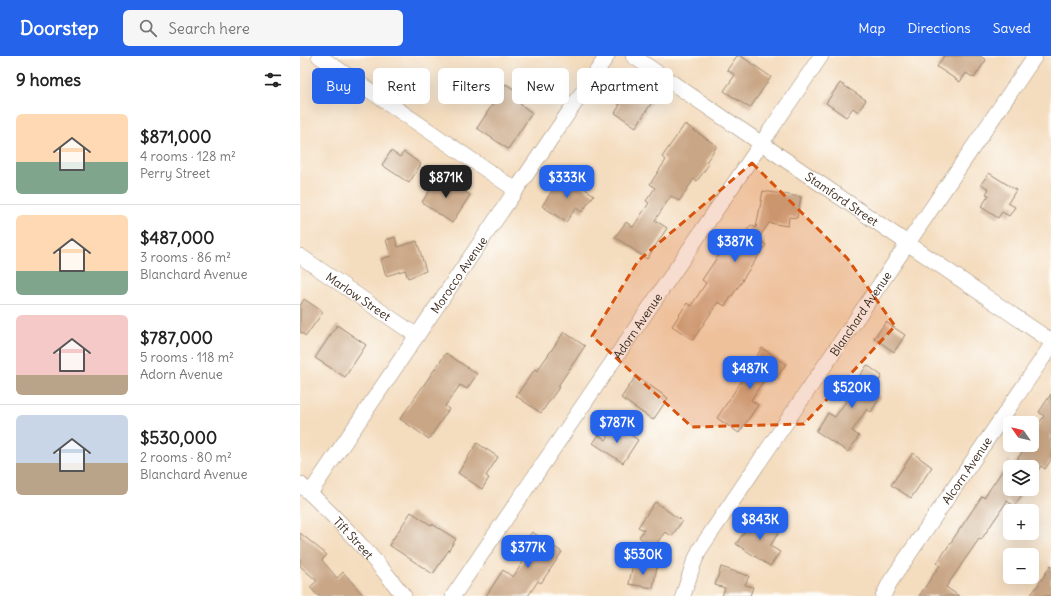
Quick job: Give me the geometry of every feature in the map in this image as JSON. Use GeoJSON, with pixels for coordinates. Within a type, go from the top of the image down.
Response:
{"type":"FeatureCollection","features":[{"type":"Feature","properties":{"kind":"street"},"geometry":{"type":"LineString","coordinates":[[319,56],[516,190]]}},
{"type":"Feature","properties":{"kind":"street","name":"Morocco Avenue"},"geometry":{"type":"LineString","coordinates":[[305,488],[417,336],[607,56]]}},
{"type":"Feature","properties":{"kind":"street","name":"Stamford Street"},"geometry":{"type":"LineString","coordinates":[[633,56],[1051,340]]}},
{"type":"Feature","properties":{"kind":"street","name":"Adorn Avenue"},"geometry":{"type":"LineString","coordinates":[[453,596],[821,56]]}},
{"type":"Feature","properties":{"kind":"street","name":"Blanchard Avenue"},"geometry":{"type":"LineString","coordinates":[[683,596],[692,566],[700,549],[1034,56]]}},
{"type":"Feature","properties":{"kind":"street","name":"Marlow Street"},"geometry":{"type":"LineString","coordinates":[[300,256],[417,336]]}},
{"type":"Feature","properties":{"kind":"street","name":"Alcorn Avenue"},"geometry":{"type":"LineString","coordinates":[[883,596],[895,575],[1051,346]]}},
{"type":"Feature","properties":{"kind":"street","name":"Tift Street"},"geometry":{"type":"LineString","coordinates":[[305,488],[375,561],[404,596]]}},
{"type":"Feature","properties":{"kind":"highlighted area"},"geometry":{"type":"Polygon","coordinates":[[[752,163],[847,258],[895,326],[804,424],[692,427],[592,336],[638,261],[752,163]]]}},
{"type":"Feature","properties":{"kind":"building"},"geometry":{"type":"Polygon","coordinates":[[[737,56],[741,56],[771,77],[750,108],[724,91],[735,75],[727,70],[737,56]]]}},
{"type":"Feature","properties":{"kind":"building"},"geometry":{"type":"Polygon","coordinates":[[[944,56],[980,56],[986,60],[974,78],[966,73],[960,82],[937,67],[944,56]]]}},
{"type":"Feature","properties":{"kind":"building"},"geometry":{"type":"Polygon","coordinates":[[[840,83],[866,100],[858,112],[853,108],[846,117],[826,103],[840,83]]]}},
{"type":"Feature","properties":{"kind":"building"},"geometry":{"type":"Polygon","coordinates":[[[506,84],[512,88],[512,104],[520,104],[532,113],[508,149],[477,128],[493,104],[504,104],[504,87],[506,84]]]}},
{"type":"Feature","properties":{"kind":"building"},"geometry":{"type":"Polygon","coordinates":[[[618,104],[651,104],[636,127],[615,113],[620,105],[618,104]]]}},
{"type":"Feature","properties":{"kind":"building"},"geometry":{"type":"Polygon","coordinates":[[[685,124],[717,146],[706,162],[709,164],[697,181],[694,179],[679,201],[671,196],[655,220],[667,228],[647,259],[615,237],[626,222],[633,227],[649,203],[646,201],[655,188],[650,184],[666,160],[662,157],[685,124]]]}},
{"type":"Feature","properties":{"kind":"building"},"geometry":{"type":"Polygon","coordinates":[[[391,151],[400,157],[404,152],[421,164],[409,183],[382,165],[391,151]]]}},
{"type":"Feature","properties":{"kind":"building"},"geometry":{"type":"Polygon","coordinates":[[[989,173],[1016,190],[1008,203],[1015,207],[1009,216],[1002,212],[998,218],[981,207],[989,195],[986,194],[989,189],[981,184],[989,173]]]}},
{"type":"Feature","properties":{"kind":"building"},"geometry":{"type":"Polygon","coordinates":[[[563,174],[594,195],[582,212],[576,208],[566,222],[542,206],[563,174]]]}},
{"type":"Feature","properties":{"kind":"building"},"geometry":{"type":"Polygon","coordinates":[[[440,175],[470,195],[452,223],[422,202],[440,175]]]}},
{"type":"Feature","properties":{"kind":"building"},"geometry":{"type":"Polygon","coordinates":[[[763,191],[801,197],[797,218],[789,217],[788,226],[769,223],[758,239],[766,245],[725,306],[718,302],[693,340],[672,326],[687,303],[691,306],[706,283],[702,280],[732,235],[740,240],[751,225],[756,228],[763,191]]]}},
{"type":"Feature","properties":{"kind":"building"},"geometry":{"type":"Polygon","coordinates":[[[395,237],[398,247],[417,241],[426,271],[408,278],[405,270],[386,276],[381,259],[391,256],[386,240],[395,237]]]}},
{"type":"Feature","properties":{"kind":"building"},"geometry":{"type":"Polygon","coordinates":[[[304,299],[323,312],[306,336],[300,332],[300,306],[304,299]]]}},
{"type":"Feature","properties":{"kind":"building"},"geometry":{"type":"Polygon","coordinates":[[[886,322],[905,335],[894,352],[874,338],[886,322]]]}},
{"type":"Feature","properties":{"kind":"building"},"geometry":{"type":"Polygon","coordinates":[[[337,325],[366,345],[345,377],[315,358],[337,325]]]}},
{"type":"Feature","properties":{"kind":"building"},"geometry":{"type":"Polygon","coordinates":[[[564,332],[585,346],[541,413],[516,396],[535,369],[537,371],[564,332]]]}},
{"type":"Feature","properties":{"kind":"building"},"geometry":{"type":"Polygon","coordinates":[[[762,348],[786,364],[775,380],[767,375],[751,400],[758,405],[739,433],[717,418],[762,348]]]}},
{"type":"Feature","properties":{"kind":"building"},"geometry":{"type":"Polygon","coordinates":[[[446,353],[477,374],[467,389],[460,385],[445,406],[449,409],[429,439],[400,419],[446,353]]]}},
{"type":"Feature","properties":{"kind":"building"},"geometry":{"type":"Polygon","coordinates":[[[867,365],[882,376],[872,392],[880,397],[871,412],[867,409],[852,431],[859,436],[848,452],[816,431],[828,413],[835,417],[849,397],[840,391],[851,376],[857,380],[867,365]]]}},
{"type":"Feature","properties":{"kind":"building"},"geometry":{"type":"Polygon","coordinates":[[[636,376],[668,398],[653,420],[621,398],[636,376]]]}},
{"type":"Feature","properties":{"kind":"building"},"geometry":{"type":"Polygon","coordinates":[[[1051,394],[1051,460],[1045,469],[1041,466],[1039,469],[1039,460],[1017,460],[1022,452],[1039,452],[1039,424],[1044,416],[1039,412],[1051,394]]]}},
{"type":"Feature","properties":{"kind":"building"},"geometry":{"type":"Polygon","coordinates":[[[616,425],[638,440],[623,463],[593,443],[599,435],[606,440],[616,425]]]}},
{"type":"Feature","properties":{"kind":"building"},"geometry":{"type":"Polygon","coordinates":[[[477,443],[498,457],[486,476],[489,478],[482,489],[458,473],[477,443]]]}},
{"type":"Feature","properties":{"kind":"building"},"geometry":{"type":"Polygon","coordinates":[[[913,453],[932,467],[911,498],[891,485],[913,453]]]}},
{"type":"Feature","properties":{"kind":"building"},"geometry":{"type":"Polygon","coordinates":[[[1003,470],[1003,496],[1021,496],[1015,504],[1011,504],[1007,501],[1003,504],[1003,507],[981,540],[979,539],[946,587],[959,596],[919,596],[940,565],[937,563],[982,496],[984,498],[1003,470]]]}},
{"type":"Feature","properties":{"kind":"building"},"geometry":{"type":"Polygon","coordinates":[[[655,502],[682,521],[672,536],[665,532],[654,547],[639,537],[644,530],[638,527],[655,502]]]}},
{"type":"Feature","properties":{"kind":"building"},"geometry":{"type":"Polygon","coordinates":[[[411,512],[456,539],[433,574],[389,545],[411,512]]]}},
{"type":"Feature","properties":{"kind":"building"},"geometry":{"type":"Polygon","coordinates":[[[755,516],[779,532],[770,546],[780,552],[770,566],[736,544],[755,516]]]}},
{"type":"Feature","properties":{"kind":"building"},"geometry":{"type":"Polygon","coordinates":[[[532,532],[562,552],[541,583],[538,581],[528,596],[486,596],[503,570],[513,577],[529,553],[521,547],[532,532]]]}},
{"type":"Feature","properties":{"kind":"building"},"geometry":{"type":"Polygon","coordinates":[[[300,533],[327,555],[322,560],[337,578],[343,572],[364,596],[318,596],[310,587],[317,581],[300,566],[300,533]]]}},
{"type":"Feature","properties":{"kind":"building"},"geometry":{"type":"Polygon","coordinates":[[[633,563],[657,567],[653,588],[629,584],[633,563]]]}},
{"type":"Feature","properties":{"kind":"building"},"geometry":{"type":"Polygon","coordinates":[[[1051,565],[1051,596],[1030,596],[1051,565]]]}},
{"type":"Feature","properties":{"kind":"building"},"geometry":{"type":"Polygon","coordinates":[[[721,567],[749,576],[745,585],[753,587],[750,596],[722,596],[725,588],[715,585],[721,567]]]}}]}
